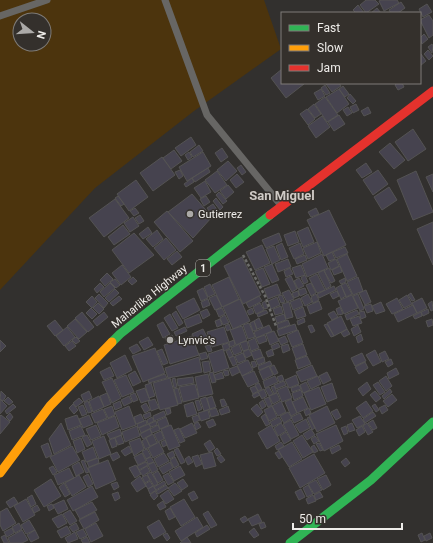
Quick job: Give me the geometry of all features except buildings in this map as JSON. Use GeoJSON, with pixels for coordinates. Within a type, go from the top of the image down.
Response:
{"type":"FeatureCollection","features":[{"type":"Feature","properties":{"kind":"main road","name":"Maharlika Highway"},"geometry":{"type":"LineString","coordinates":[[0,473],[50,406],[120,334],[235,241],[282,207],[433,91]]}},
{"type":"Feature","properties":{"kind":"main road"},"geometry":{"type":"LineString","coordinates":[[290,543],[371,480],[433,422]]}},
{"type":"Feature","properties":{"kind":"lane"},"geometry":{"type":"LineString","coordinates":[[0,16],[47,0]]}},
{"type":"Feature","properties":{"kind":"lane"},"geometry":{"type":"LineString","coordinates":[[165,0],[207,115],[282,207]]}},
{"type":"Feature","properties":{"kind":"path"},"geometry":{"type":"LineString","coordinates":[[235,241],[265,296],[276,326]]}},
{"type":"Feature","properties":{"kind":"shaded area"},"geometry":{"type":"Polygon","coordinates":[[[0,0],[264,0],[281,49],[194,111],[95,188],[0,290],[0,0]]]}},
{"type":"Feature","properties":{"kind":"traffic: fast"},"geometry":{"type":"LineString","coordinates":[[112,342],[120,334],[270,215]]}},
{"type":"Feature","properties":{"kind":"traffic: fast"},"geometry":{"type":"LineString","coordinates":[[290,543],[371,480],[433,422]]}},
{"type":"Feature","properties":{"kind":"traffic: slow"},"geometry":{"type":"LineString","coordinates":[[0,473],[50,406],[112,342]]}},
{"type":"Feature","properties":{"kind":"traffic: jam"},"geometry":{"type":"LineString","coordinates":[[270,215],[433,91]]}},
{"type":"Feature","properties":{"kind":"place","name":"Gutierrez"},"geometry":{"type":"Point","coordinates":[190,214]}},
{"type":"Feature","properties":{"kind":"place","name":"Lynvic's"},"geometry":{"type":"Point","coordinates":[170,340]}},
{"type":"Feature","properties":{"kind":"district","name":"San Miguel"},"geometry":{"type":"Point","coordinates":[282,195]}}]}
